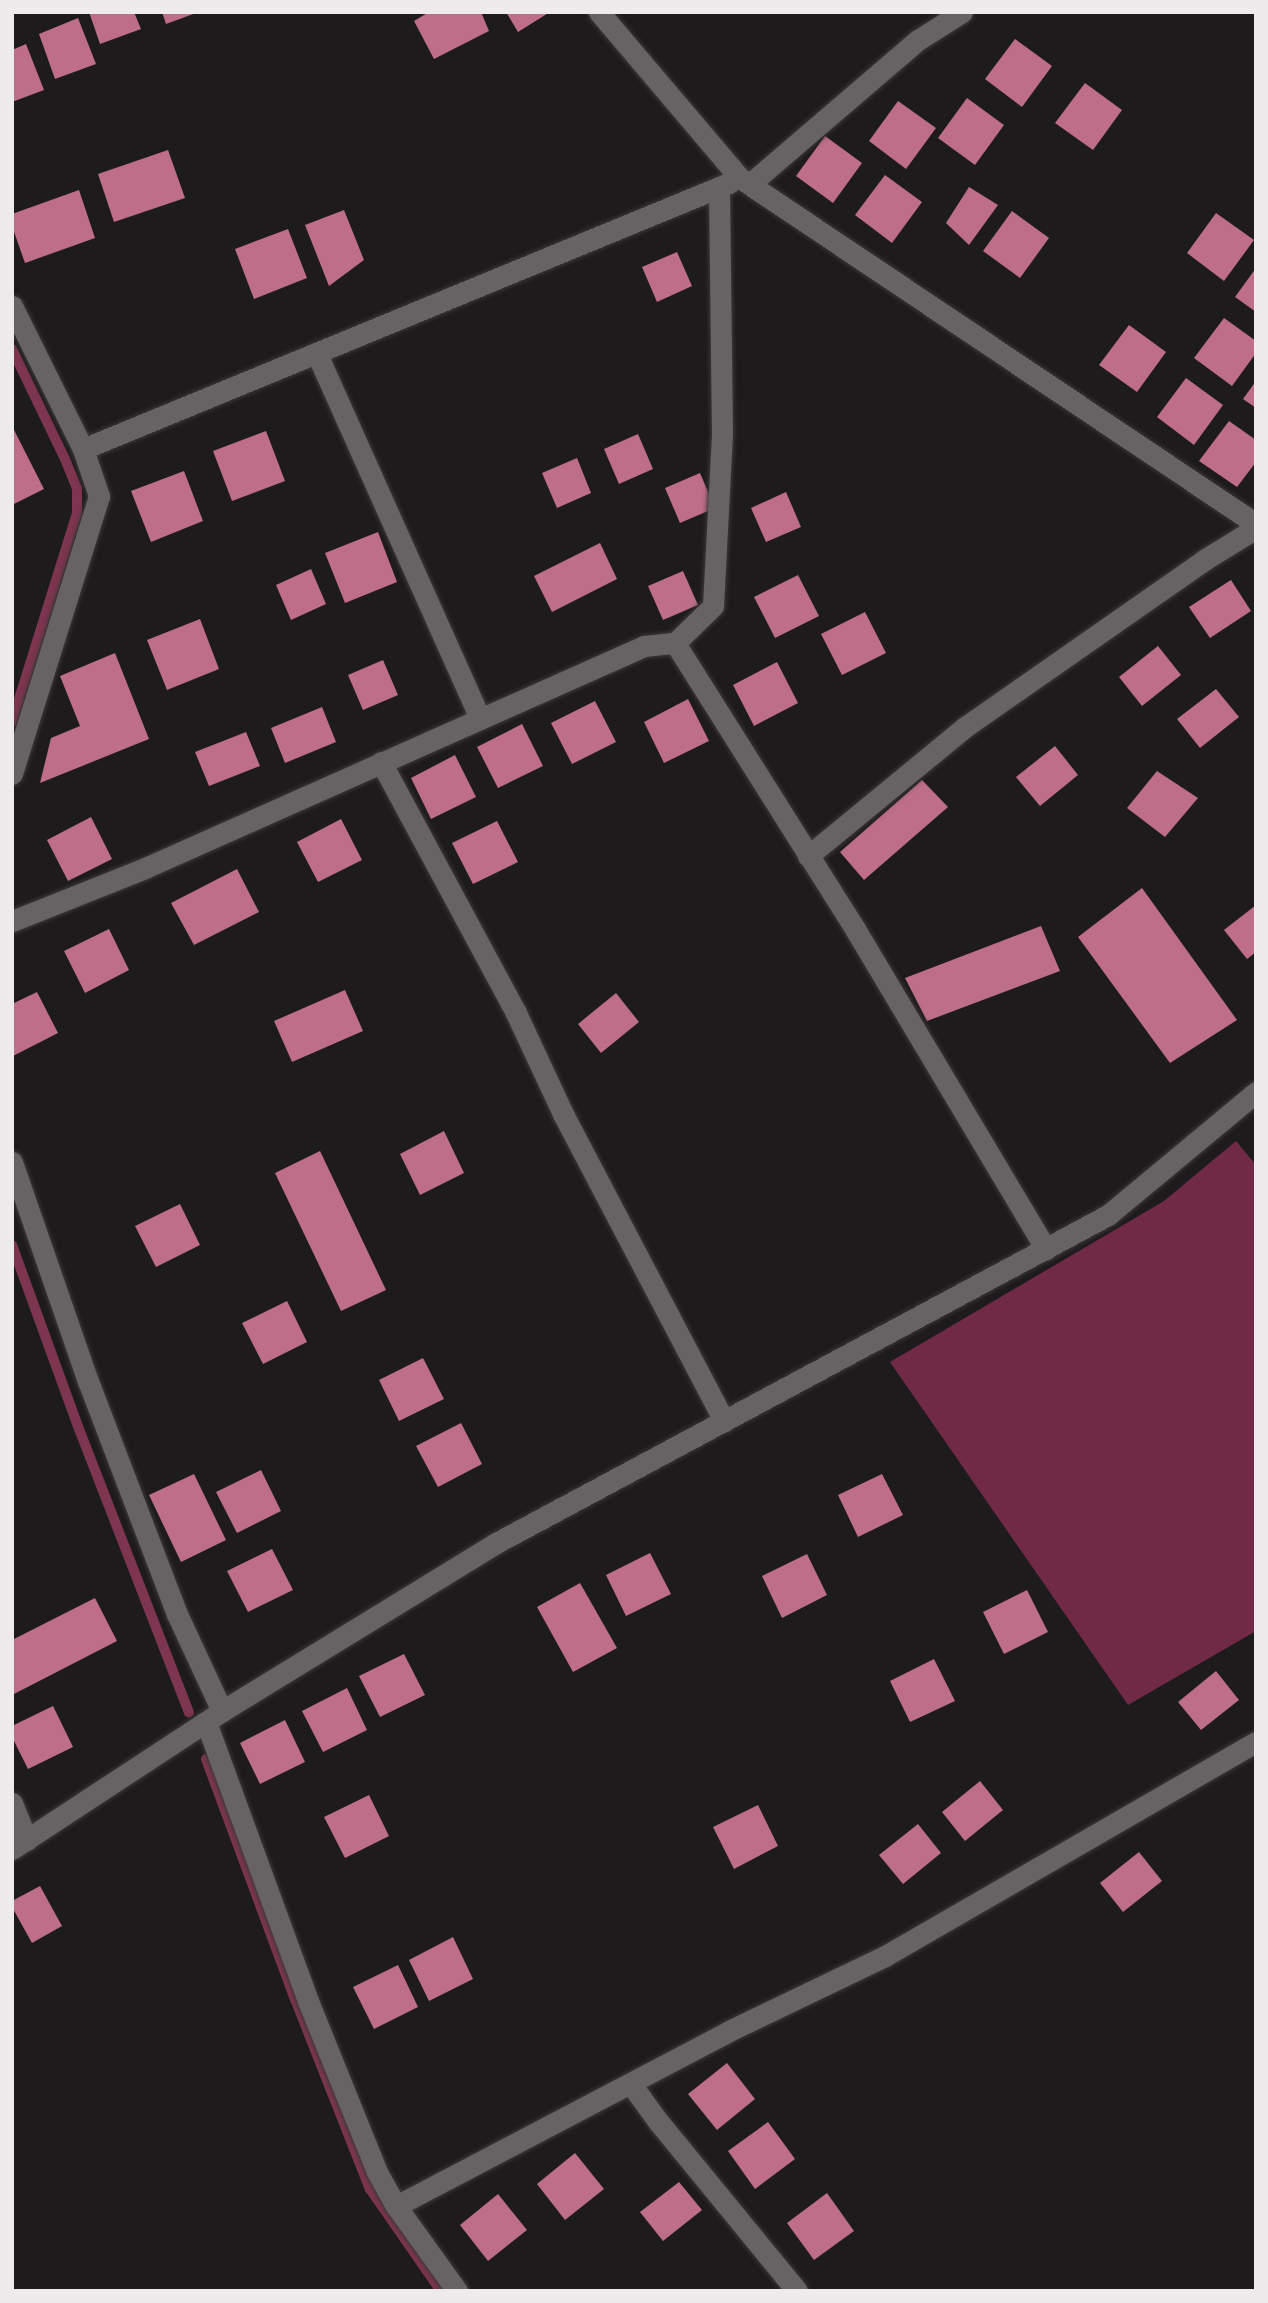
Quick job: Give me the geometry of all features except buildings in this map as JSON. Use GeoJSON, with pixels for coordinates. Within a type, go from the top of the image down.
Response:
{"type":"FeatureCollection","features":[{"type":"Feature","properties":{"kind":"street"},"geometry":{"type":"LineString","coordinates":[[599,12],[746,181],[1256,526],[965,727],[808,856]]}},
{"type":"Feature","properties":{"kind":"street"},"geometry":{"type":"LineString","coordinates":[[83,449],[719,187],[746,181],[918,40],[962,12]]}},
{"type":"Feature","properties":{"kind":"street"},"geometry":{"type":"LineString","coordinates":[[12,921],[145,869],[644,646],[675,643],[713,607],[722,434],[719,187]]}},
{"type":"Feature","properties":{"kind":"street"},"geometry":{"type":"LineString","coordinates":[[12,306],[83,449],[99,496],[12,774]]}},
{"type":"Feature","properties":{"kind":"street"},"geometry":{"type":"LineString","coordinates":[[317,354],[480,718]]}},
{"type":"Feature","properties":{"kind":"street"},"geometry":{"type":"LineString","coordinates":[[675,643],[808,856],[1046,1249]]}},
{"type":"Feature","properties":{"kind":"street"},"geometry":{"type":"LineString","coordinates":[[381,762],[516,1013],[563,1114],[724,1421]]}},
{"type":"Feature","properties":{"kind":"street"},"geometry":{"type":"LineString","coordinates":[[12,1803],[19,1844],[214,1717],[496,1543],[1108,1215],[1256,1092]]}},
{"type":"Feature","properties":{"kind":"street"},"geometry":{"type":"LineString","coordinates":[[12,1161],[122,1472],[214,1717],[309,2001],[377,2172],[396,2206],[457,2291]]}},
{"type":"Feature","properties":{"kind":"street"},"geometry":{"type":"LineString","coordinates":[[396,2206],[729,2031],[885,1956],[1256,1742]]}},
{"type":"Feature","properties":{"kind":"street"},"geometry":{"type":"LineString","coordinates":[[631,2084],[657,2120],[797,2291]]}},
{"type":"Feature","properties":{"kind":"shaded area"},"geometry":{"type":"Polygon","coordinates":[[[1236,1141],[1256,1165],[1256,1631],[1128,1705],[890,1362],[1164,1201],[1236,1141]]]}},
{"type":"Feature","properties":{"kind":"waterway"},"geometry":{"type":"LineString","coordinates":[[12,349],[77,489],[77,513],[12,722]]}},
{"type":"Feature","properties":{"kind":"waterway"},"geometry":{"type":"LineString","coordinates":[[12,1245],[79,1429],[189,1712]]}},
{"type":"Feature","properties":{"kind":"waterway"},"geometry":{"type":"LineString","coordinates":[[206,1759],[295,1999],[370,2189],[441,2291]]}}]}
